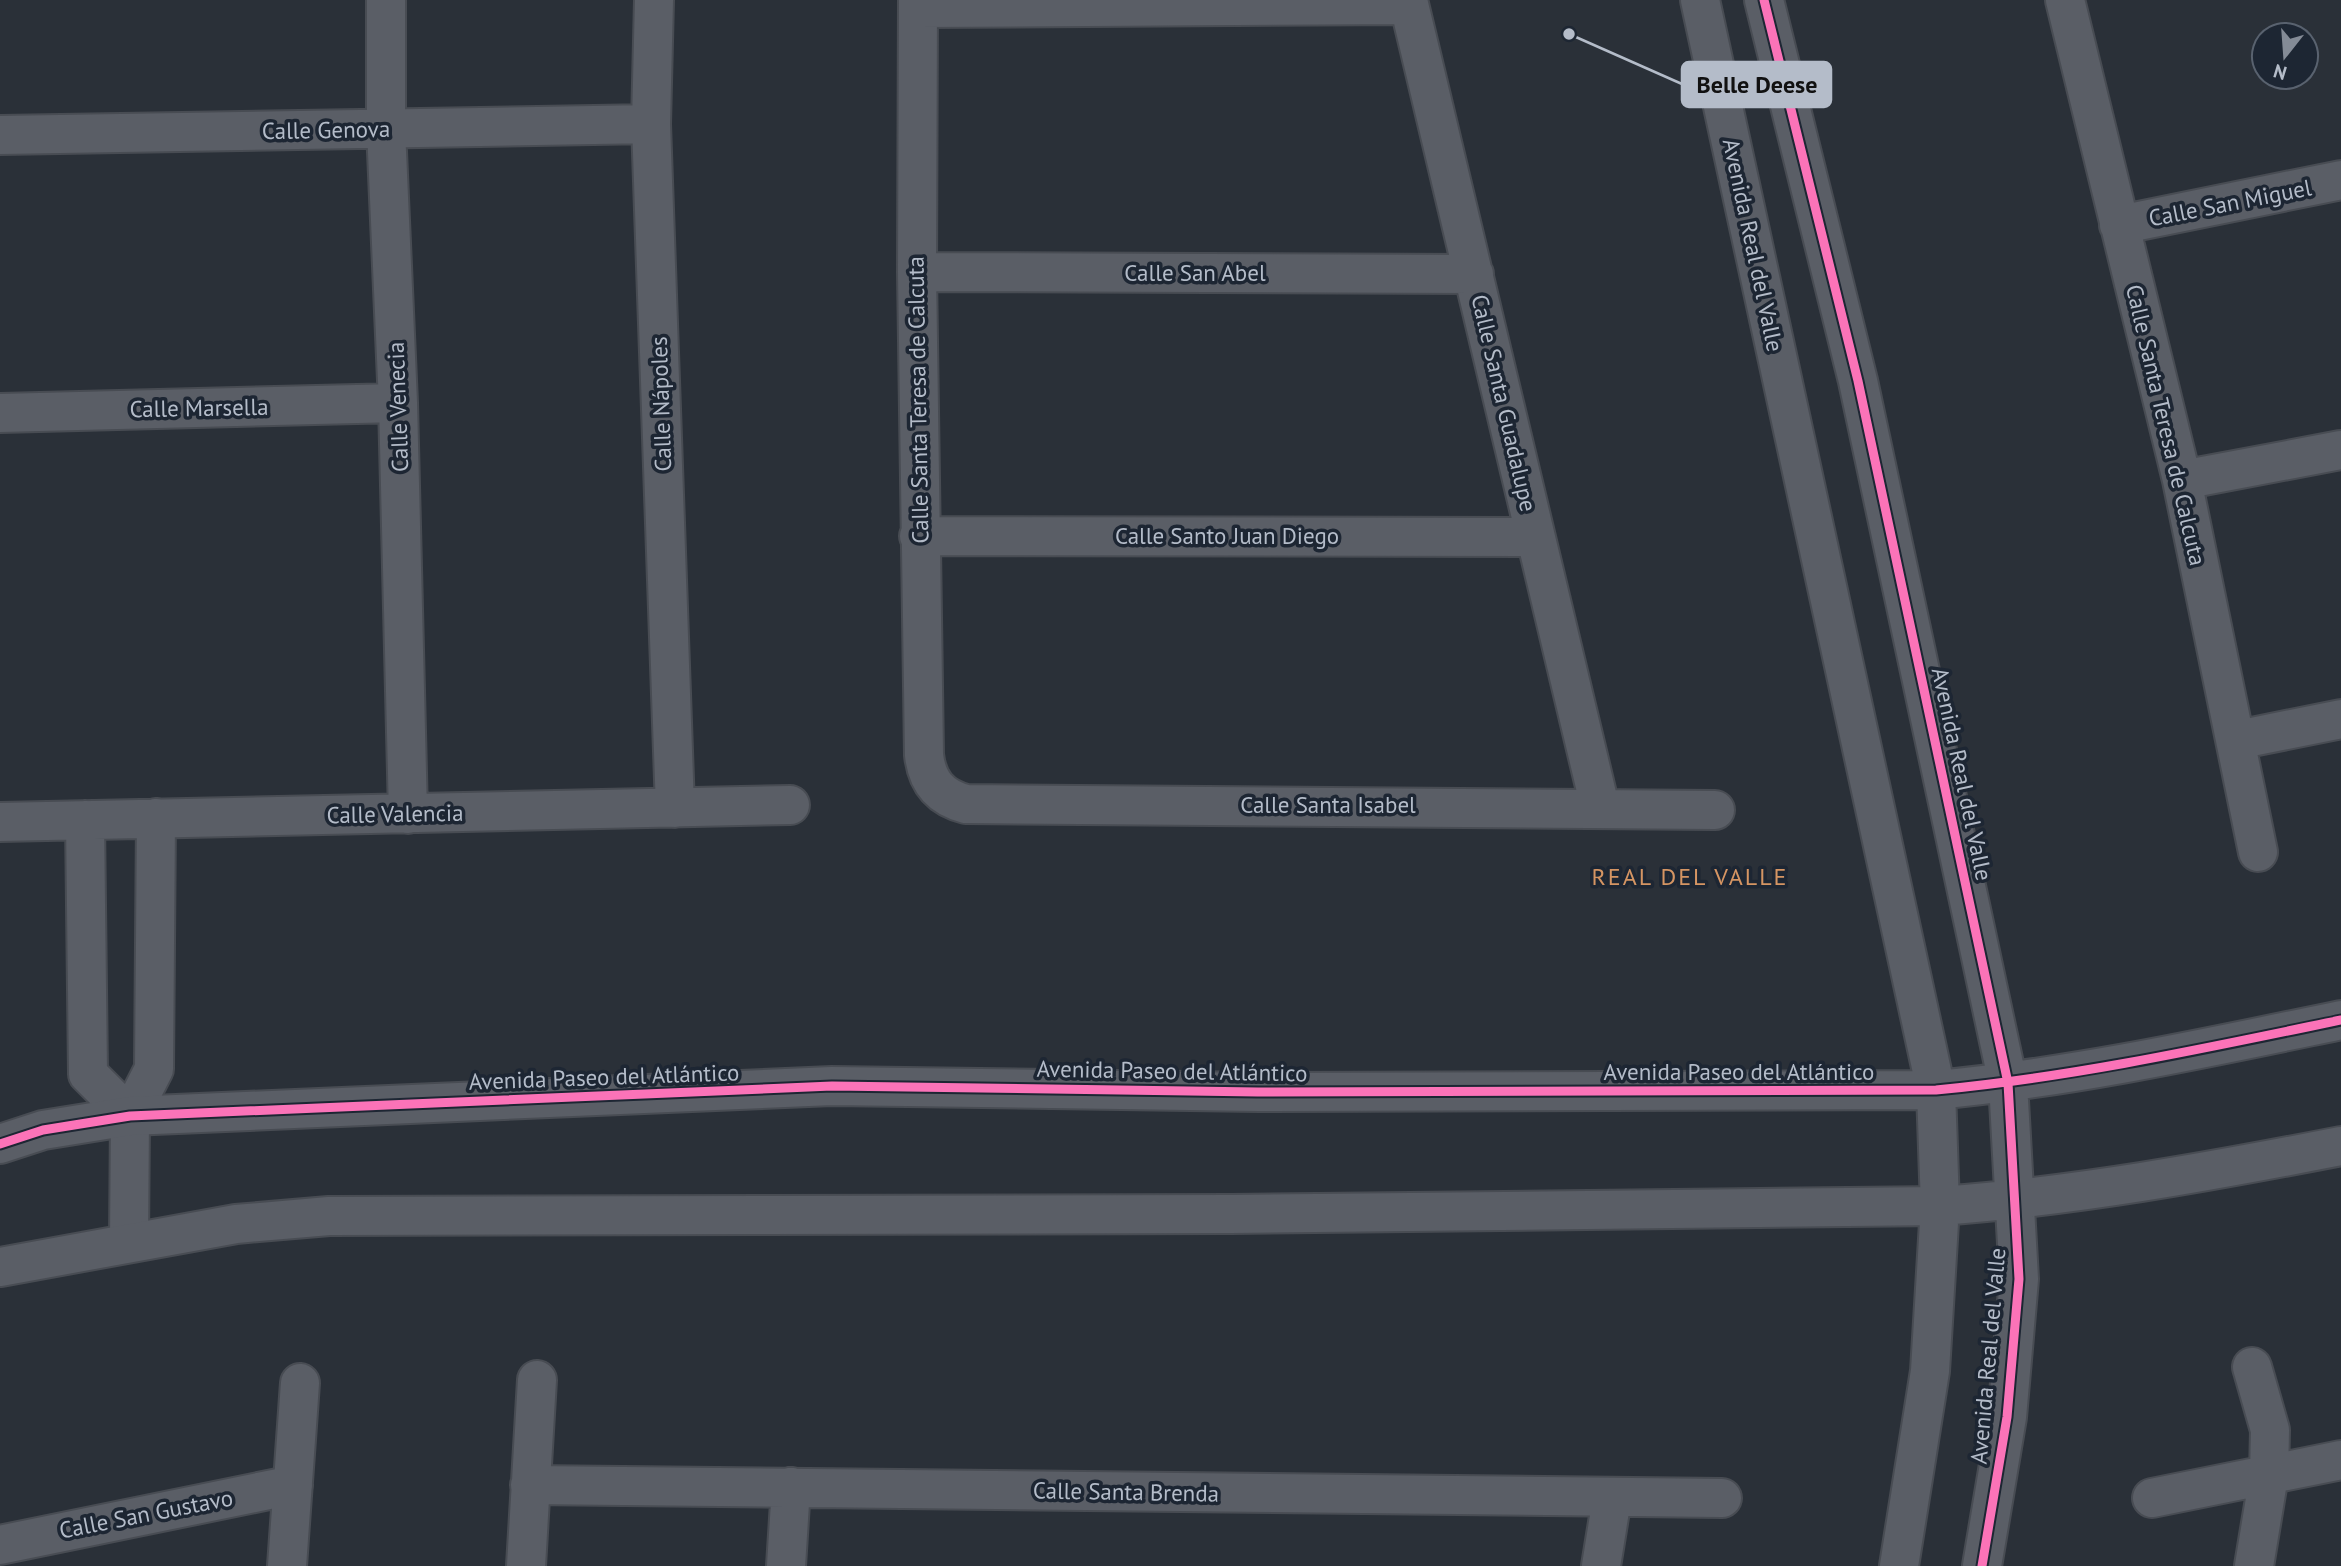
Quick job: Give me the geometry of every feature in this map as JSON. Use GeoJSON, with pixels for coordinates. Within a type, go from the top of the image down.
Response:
{"type":"FeatureCollection","features":[{"type":"Feature","properties":{"kind":"street","name":"Calle Venecia"},"geometry":{"type":"LineString","coordinates":[[386,0],[386,129],[398,402],[408,814]]}},
{"type":"Feature","properties":{"kind":"street","name":"Calle Nápoles"},"geometry":{"type":"LineString","coordinates":[[654,0],[651,124],[675,808]]}},
{"type":"Feature","properties":{"kind":"street","name":"Avenida Real del Valle"},"geometry":{"type":"LineString","coordinates":[[1700,0],[1936,1090],[1940,1206],[1930,1371],[1899,1566]]}},
{"type":"Feature","properties":{"kind":"street","name":"Avenida Real del Valle"},"geometry":{"type":"LineString","coordinates":[[1764,0],[1858,382],[2008,1083],[2017,1200],[2019,1279],[2007,1417],[1982,1566]]}},
{"type":"Feature","properties":{"kind":"street","name":"Calle Santa Teresa de Calcuta"},"geometry":{"type":"LineString","coordinates":[[2065,0],[2182,481],[2258,852]]}},
{"type":"Feature","properties":{"kind":"street"},"geometry":{"type":"LineString","coordinates":[[918,4],[1408,3]]}},
{"type":"Feature","properties":{"kind":"street","name":"Calle Santa Guadalupe"},"geometry":{"type":"LineString","coordinates":[[1408,3],[1600,807]]}},
{"type":"Feature","properties":{"kind":"street","name":"Calle Santa Teresa de Calcuta"},"geometry":{"type":"LineString","coordinates":[[918,4],[916,272],[924,755],[926,773],[943,794]]}},
{"type":"Feature","properties":{"kind":"street","name":"Calle Genova"},"geometry":{"type":"LineString","coordinates":[[0,135],[651,124]]}},
{"type":"Feature","properties":{"kind":"street","name":"Calle San Miguel"},"geometry":{"type":"LineString","coordinates":[[2119,225],[2341,180]]}},
{"type":"Feature","properties":{"kind":"street","name":"Calle San Abel"},"geometry":{"type":"LineString","coordinates":[[916,272],[1474,274]]}},
{"type":"Feature","properties":{"kind":"street","name":"Calle Marsella"},"geometry":{"type":"LineString","coordinates":[[0,413],[398,402]]}},
{"type":"Feature","properties":{"kind":"street"},"geometry":{"type":"LineString","coordinates":[[2182,481],[2341,450]]}},
{"type":"Feature","properties":{"kind":"street","name":"Calle Santo Juan Diego"},"geometry":{"type":"LineString","coordinates":[[919,536],[1535,537]]}},
{"type":"Feature","properties":{"kind":"street"},"geometry":{"type":"LineString","coordinates":[[2237,740],[2341,719]]}},
{"type":"Feature","properties":{"kind":"street","name":"Calle Santa Isabel"},"geometry":{"type":"LineString","coordinates":[[943,794],[965,804],[1714,810]]}},
{"type":"Feature","properties":{"kind":"street","name":"Calle Valencia"},"geometry":{"type":"LineString","coordinates":[[0,822],[790,805]]}},
{"type":"Feature","properties":{"kind":"street"},"geometry":{"type":"LineString","coordinates":[[129,1242],[130,1116],[154,1069],[156,818]]}},
{"type":"Feature","properties":{"kind":"street"},"geometry":{"type":"LineString","coordinates":[[85,820],[88,1074],[130,1116]]}},
{"type":"Feature","properties":{"kind":"street","name":"Avenida Paseo del Atlántico"},"geometry":{"type":"LineString","coordinates":[[0,1144],[43,1130],[130,1116],[832,1086],[1258,1092],[1936,1090],[2008,1083],[2127,1065],[2341,1020]]}},
{"type":"Feature","properties":{"kind":"street"},"geometry":{"type":"LineString","coordinates":[[0,1267],[249,1222],[329,1216],[1231,1214],[1940,1206],[2017,1200],[2230,1168],[2341,1146]]}},
{"type":"Feature","properties":{"kind":"street"},"geometry":{"type":"LineString","coordinates":[[2252,1367],[2270,1430],[2269,1475],[2254,1566]]}},
{"type":"Feature","properties":{"kind":"street"},"geometry":{"type":"LineString","coordinates":[[526,1566],[537,1380]]}},
{"type":"Feature","properties":{"kind":"street"},"geometry":{"type":"LineString","coordinates":[[287,1566],[300,1383]]}},
{"type":"Feature","properties":{"kind":"street"},"geometry":{"type":"LineString","coordinates":[[2151,1498],[2341,1460]]}},
{"type":"Feature","properties":{"kind":"street","name":"Calle San Gustavo"},"geometry":{"type":"LineString","coordinates":[[20,1549],[293,1485]]}},
{"type":"Feature","properties":{"kind":"street","name":"Calle Santa Brenda"},"geometry":{"type":"LineString","coordinates":[[530,1485],[1723,1498]]}},
{"type":"Feature","properties":{"kind":"street"},"geometry":{"type":"LineString","coordinates":[[786,1566],[791,1487]]}},
{"type":"Feature","properties":{"kind":"street"},"geometry":{"type":"LineString","coordinates":[[1601,1566],[1612,1498]]}},
{"type":"Feature","properties":{"kind":"cycle path"},"geometry":{"type":"LineString","coordinates":[[1764,0],[1858,381],[2008,1083],[2019,1279],[2007,1417],[1982,1566]]}},
{"type":"Feature","properties":{"kind":"cycle path"},"geometry":{"type":"LineString","coordinates":[[0,1144],[43,1130],[130,1116],[832,1086],[1258,1092],[1936,1090],[2089,1070],[2341,1020]]}},
{"type":"Feature","properties":{"kind":"place","name":"Belle Deese"},"geometry":{"type":"Point","coordinates":[1569,34]}},
{"type":"Feature","properties":{"kind":"district","name":"REAL DEL VALLE"},"geometry":{"type":"Point","coordinates":[1690,877]}}]}
